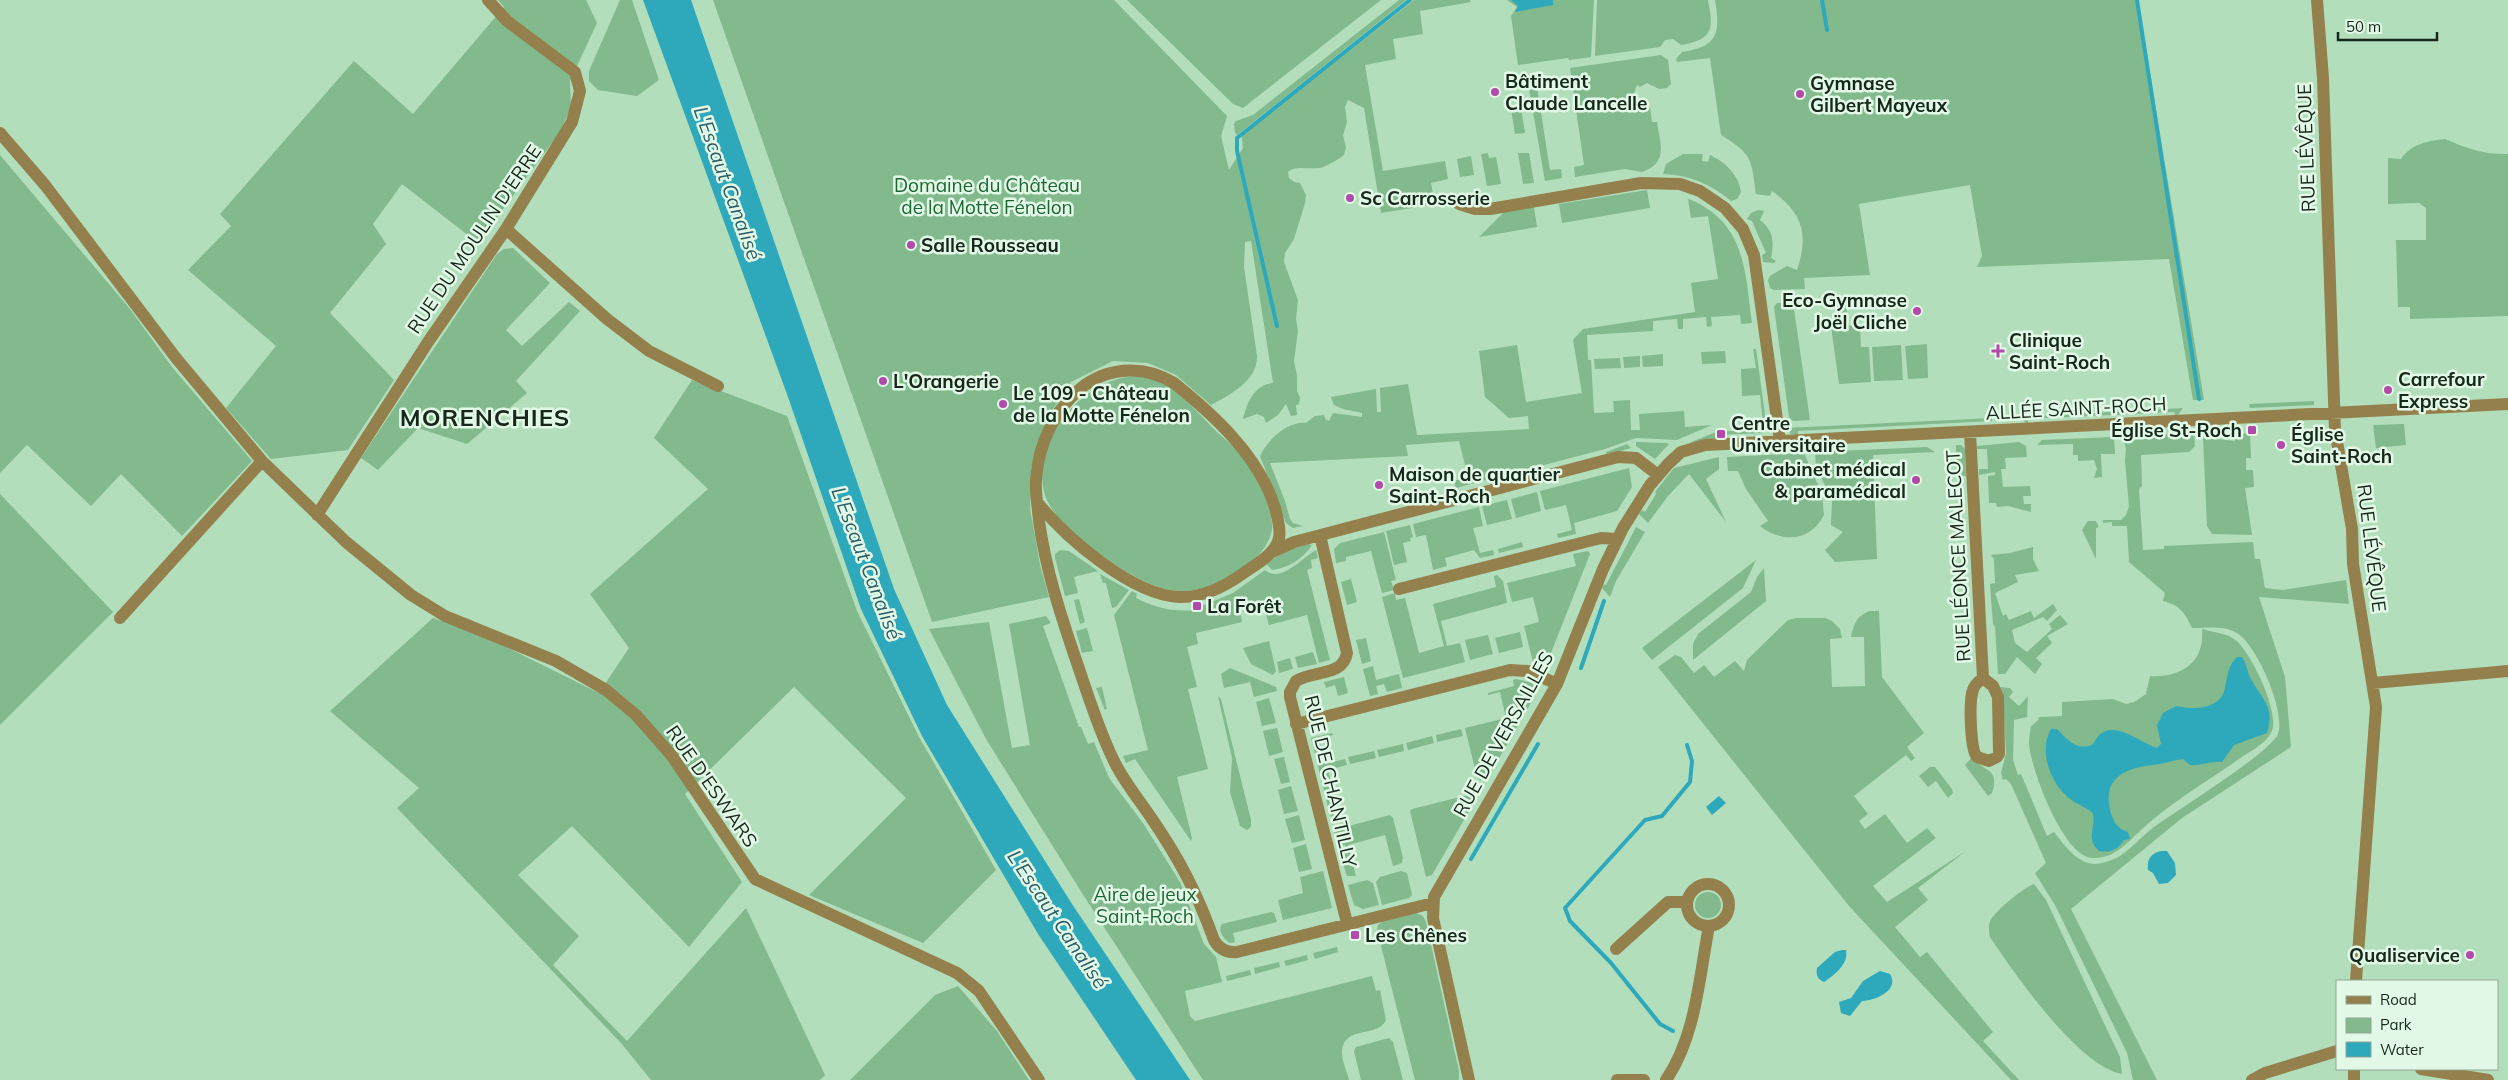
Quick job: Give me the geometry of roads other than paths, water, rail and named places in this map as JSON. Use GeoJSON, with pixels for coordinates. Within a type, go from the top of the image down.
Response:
{"type":"FeatureCollection","features":[{"type":"Feature","properties":{"kind":"street","name":"RUE DU MOULIN D'ERRE"},"geometry":{"type":"LineString","coordinates":[[314,512],[506,229],[572,122],[580,91],[575,72],[507,21],[488,0]]}},
{"type":"Feature","properties":{"kind":"street","name":"RUE LÉVÊQUE"},"geometry":{"type":"LineString","coordinates":[[2317,0],[2323,87],[2336,445],[2343,470],[2354,539],[2354,564],[2373,683],[2376,718],[2356,980]]}},
{"type":"Feature","properties":{"kind":"street","name":"RUE D'ESWARS"},"geometry":{"type":"LineString","coordinates":[[0,133],[45,186],[176,358],[262,461],[314,512],[411,595],[445,616],[556,661],[606,690],[636,715],[672,756],[755,879],[957,973],[979,991],[1040,1080]]}},
{"type":"Feature","properties":{"kind":"street"},"geometry":{"type":"LineString","coordinates":[[1459,204],[1475,209],[1490,208],[1655,182],[1690,187],[1714,199],[1737,221],[1754,255],[1780,441]]}},
{"type":"Feature","properties":{"kind":"street"},"geometry":{"type":"LineString","coordinates":[[506,229],[607,319],[649,351],[718,386]]}},
{"type":"Feature","properties":{"kind":"street"},"geometry":{"type":"LineString","coordinates":[[1272,552],[1279,537],[1278,521],[1273,502],[1258,468],[1245,450],[1182,389],[1166,378],[1150,371],[1130,370],[1106,374],[1090,382],[1069,399],[1055,420],[1042,450],[1036,480],[1037,502],[1045,558],[1053,590],[1108,747],[1124,779],[1189,877],[1214,940],[1222,950],[1237,952],[1433,903],[1433,918],[1469,1080]]}},
{"type":"Feature","properties":{"kind":"street","name":"ALLÉE SAINT-ROCH"},"geometry":{"type":"LineString","coordinates":[[1658,476],[1675,457],[1688,448],[1705,445],[2508,404]]}},
{"type":"Feature","properties":{"kind":"street","name":"RUE LÉONCE MALECOT"},"geometry":{"type":"LineString","coordinates":[[1970,432],[1983,678],[1993,686],[1999,702],[1999,754],[1997,757],[1989,760],[1976,757],[1972,748],[1971,695],[1975,685],[1983,678]]}},
{"type":"Feature","properties":{"kind":"street"},"geometry":{"type":"LineString","coordinates":[[1037,502],[1060,529],[1096,558],[1144,587],[1163,595],[1190,597],[1217,590],[1284,545],[1618,457],[1636,458],[1658,476]]}},
{"type":"Feature","properties":{"kind":"street"},"geometry":{"type":"LineString","coordinates":[[120,618],[262,461]]}},
{"type":"Feature","properties":{"kind":"street","name":"RUE DE VERSAILLES"},"geometry":{"type":"LineString","coordinates":[[1433,903],[1440,885],[1556,684],[1617,540],[1658,476]]}},
{"type":"Feature","properties":{"kind":"street","name":"RUE DE CHANTILLY"},"geometry":{"type":"LineString","coordinates":[[1320,535],[1348,653],[1346,659],[1337,668],[1300,678],[1292,686],[1290,698],[1347,923]]}},
{"type":"Feature","properties":{"kind":"street"},"geometry":{"type":"LineString","coordinates":[[1399,589],[1602,538],[1617,540]]}},
{"type":"Feature","properties":{"kind":"street"},"geometry":{"type":"LineString","coordinates":[[1296,724],[1510,670],[1528,671],[1556,684]]}},
{"type":"Feature","properties":{"kind":"street"},"geometry":{"type":"LineString","coordinates":[[2373,683],[2508,671]]}},
{"type":"Feature","properties":{"kind":"street"},"geometry":{"type":"LineString","coordinates":[[1705,884],[1715,884],[1724,890],[1729,900],[1729,910],[1724,920],[1709,926],[1700,924],[1692,919],[1688,911],[1687,902],[1691,892],[1705,884]]}},
{"type":"Feature","properties":{"kind":"street"},"geometry":{"type":"LineString","coordinates":[[1616,949],[1668,902],[1687,902]]}},
{"type":"Feature","properties":{"kind":"street"},"geometry":{"type":"LineString","coordinates":[[1666,1080],[1682,1052],[1688,1032],[1709,926]]}},
{"type":"Feature","properties":{"kind":"street"},"geometry":{"type":"LineString","coordinates":[[2252,1080],[2283,1067],[2336,1051]]}},
{"type":"Feature","properties":{"kind":"street"},"geometry":{"type":"LineString","coordinates":[[2427,1070],[2488,1080]]}},
{"type":"Feature","properties":{"kind":"street"},"geometry":{"type":"LineString","coordinates":[[1617,1080],[1644,1080]]}},
{"type":"Feature","properties":{"kind":"water","name":"L'Escaut Canalisé"},"geometry":{"type":"Polygon","coordinates":[[[643,0],[691,0],[894,589],[947,705],[1072,904],[1190,1080],[1136,1080],[1038,934],[922,736],[861,609],[788,397],[643,0]]]}},
{"type":"Feature","properties":{"kind":"water"},"geometry":{"type":"Polygon","coordinates":[[[1511,0],[1553,0],[1553,5],[1515,12],[1518,6],[1511,0]]]}},
{"type":"Feature","properties":{"kind":"water"},"geometry":{"type":"Polygon","coordinates":[[[2237,657],[2242,657],[2251,679],[2269,710],[2270,716],[2267,733],[2234,745],[2222,762],[2190,765],[2183,759],[2143,766],[2119,776],[2113,782],[2110,789],[2110,809],[2116,824],[2128,832],[2130,839],[2124,840],[2113,850],[2107,852],[2099,851],[2092,838],[2093,814],[2063,793],[2048,767],[2046,748],[2047,738],[2051,729],[2057,729],[2072,743],[2081,746],[2092,745],[2099,735],[2105,731],[2113,730],[2128,734],[2157,748],[2161,744],[2157,725],[2163,713],[2176,706],[2198,708],[2218,701],[2225,688],[2230,668],[2237,657]]]}},
{"type":"Feature","properties":{"kind":"water"},"geometry":{"type":"Polygon","coordinates":[[[1719,796],[1726,803],[1712,815],[1706,807],[1719,796]]]}},
{"type":"Feature","properties":{"kind":"water"},"geometry":{"type":"Polygon","coordinates":[[[2161,851],[2167,851],[2175,863],[2176,875],[2168,883],[2159,884],[2153,873],[2148,870],[2148,866],[2152,855],[2161,851]]]}},
{"type":"Feature","properties":{"kind":"water"},"geometry":{"type":"Polygon","coordinates":[[[1846,950],[1846,955],[1840,969],[1824,982],[1820,980],[1817,975],[1817,968],[1835,952],[1846,950]]]}},
{"type":"Feature","properties":{"kind":"water"},"geometry":{"type":"Polygon","coordinates":[[[1880,971],[1890,974],[1892,985],[1889,990],[1879,997],[1862,1001],[1850,1016],[1841,1013],[1839,1002],[1851,998],[1863,981],[1880,971]]]}},
{"type":"Feature","properties":{"kind":"waterway"},"geometry":{"type":"LineString","coordinates":[[1277,326],[1237,151],[1237,138],[1410,0]]}},
{"type":"Feature","properties":{"kind":"waterway"},"geometry":{"type":"LineString","coordinates":[[1822,0],[1827,30]]}},
{"type":"Feature","properties":{"kind":"waterway"},"geometry":{"type":"LineString","coordinates":[[2137,0],[2199,399]]}},
{"type":"Feature","properties":{"kind":"waterway"},"geometry":{"type":"LineString","coordinates":[[1581,668],[1604,601]]}},
{"type":"Feature","properties":{"kind":"waterway"},"geometry":{"type":"LineString","coordinates":[[1471,859],[1538,744]]}},
{"type":"Feature","properties":{"kind":"waterway"},"geometry":{"type":"LineString","coordinates":[[1673,1031],[1660,1024],[1611,963],[1570,921],[1565,908],[1645,820],[1662,816],[1690,782],[1692,761],[1687,745]]}},
{"type":"Feature","properties":{"kind":"place","name":"Bâtiment Claude Lancelle"},"geometry":{"type":"Point","coordinates":[1495,92]}},
{"type":"Feature","properties":{"kind":"place","name":"Gymnase Gilbert Mayeux"},"geometry":{"type":"Point","coordinates":[1800,94]}},
{"type":"Feature","properties":{"kind":"place","name":"Sc Carrosserie"},"geometry":{"type":"Point","coordinates":[1350,198]}},
{"type":"Feature","properties":{"kind":"place","name":"Salle Rousseau"},"geometry":{"type":"Point","coordinates":[911,245]}},
{"type":"Feature","properties":{"kind":"place","name":"Eco-Gymnase Joël Cliche"},"geometry":{"type":"Point","coordinates":[1917,311]}},
{"type":"Feature","properties":{"kind":"place","name":"Clinique Saint-Roch"},"geometry":{"type":"Point","coordinates":[1998,351]}},
{"type":"Feature","properties":{"kind":"place","name":"L'Orangerie"},"geometry":{"type":"Point","coordinates":[883,381]}},
{"type":"Feature","properties":{"kind":"place","name":"Carrefour Express"},"geometry":{"type":"Point","coordinates":[2388,390]}},
{"type":"Feature","properties":{"kind":"place","name":"Le 109 - Château de la Motte Fénelon"},"geometry":{"type":"Point","coordinates":[1003,404]}},
{"type":"Feature","properties":{"kind":"place","name":"Église St-Roch"},"geometry":{"type":"Point","coordinates":[2252,430]}},
{"type":"Feature","properties":{"kind":"place","name":"Centre Universitaire"},"geometry":{"type":"Point","coordinates":[1721,434]}},
{"type":"Feature","properties":{"kind":"place","name":"Église Saint-Roch"},"geometry":{"type":"Point","coordinates":[2281,445]}},
{"type":"Feature","properties":{"kind":"place","name":"Cabinet médical & paramédical"},"geometry":{"type":"Point","coordinates":[1916,480]}},
{"type":"Feature","properties":{"kind":"place","name":"Maison de quartier Saint-Roch"},"geometry":{"type":"Point","coordinates":[1379,485]}},
{"type":"Feature","properties":{"kind":"place","name":"La Forêt"},"geometry":{"type":"Point","coordinates":[1197,606]}},
{"type":"Feature","properties":{"kind":"place","name":"Les Chênes"},"geometry":{"type":"Point","coordinates":[1355,935]}},
{"type":"Feature","properties":{"kind":"place","name":"Qualiservice"},"geometry":{"type":"Point","coordinates":[2470,955]}},
{"type":"Feature","properties":{"kind":"district","name":"MORENCHIES"},"geometry":{"type":"Point","coordinates":[485,417]}},
{"type":"Feature","properties":{"kind":"park label","name":"Domaine du Château de la Motte Fénelon"},"geometry":{"type":"Point","coordinates":[987,196]}},
{"type":"Feature","properties":{"kind":"park label","name":"Aire de jeux Saint-Roch"},"geometry":{"type":"Point","coordinates":[1145,905]}}]}
